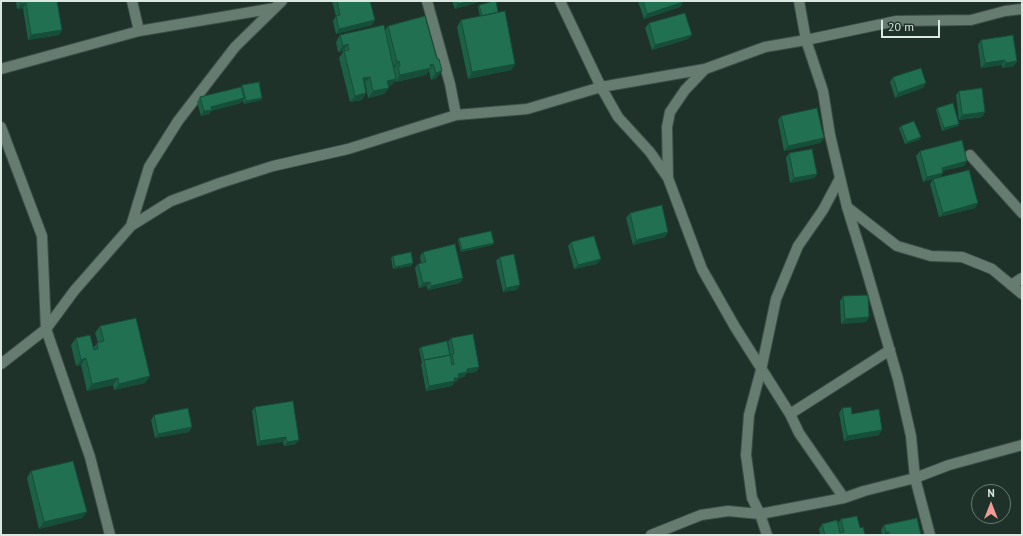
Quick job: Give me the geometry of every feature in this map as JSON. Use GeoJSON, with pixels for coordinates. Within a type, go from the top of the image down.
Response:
{"type":"FeatureCollection","features":[{"type":"Feature","properties":{"kind":"street"},"geometry":{"type":"LineString","coordinates":[[132,1],[139,31]]}},
{"type":"Feature","properties":{"kind":"street"},"geometry":{"type":"LineString","coordinates":[[427,1],[450,84],[456,115]]}},
{"type":"Feature","properties":{"kind":"street"},"geometry":{"type":"LineString","coordinates":[[560,1],[601,87],[618,117],[650,152],[668,178],[702,269],[735,327],[790,414],[799,433],[844,498]]}},
{"type":"Feature","properties":{"kind":"street"},"geometry":{"type":"LineString","coordinates":[[799,1],[806,40],[823,91],[830,135],[847,207],[890,350],[910,436],[915,478],[930,535]]}},
{"type":"Feature","properties":{"kind":"street"},"geometry":{"type":"LineString","coordinates":[[1,69],[139,31],[278,5]]}},
{"type":"Feature","properties":{"kind":"street"},"geometry":{"type":"LineString","coordinates":[[131,226],[149,167],[178,121],[235,47],[278,5]]}},
{"type":"Feature","properties":{"kind":"street"},"geometry":{"type":"LineString","coordinates":[[1,364],[46,329],[74,291],[131,226],[171,201],[220,182],[273,166],[348,149],[456,115],[527,109],[601,87],[704,69],[765,47],[896,21],[971,20],[1005,11],[1022,9]]}},
{"type":"Feature","properties":{"kind":"street"},"geometry":{"type":"LineString","coordinates":[[668,178],[666,127],[670,112],[685,90],[704,69]]}},
{"type":"Feature","properties":{"kind":"street"},"geometry":{"type":"LineString","coordinates":[[1,127],[42,236],[46,329],[90,457],[110,535]]}},
{"type":"Feature","properties":{"kind":"street"},"geometry":{"type":"LineString","coordinates":[[970,155],[1022,213]]}},
{"type":"Feature","properties":{"kind":"street"},"geometry":{"type":"LineString","coordinates":[[767,535],[760,514],[752,498],[746,455],[749,415],[761,370],[776,299],[798,246],[823,210],[840,178]]}},
{"type":"Feature","properties":{"kind":"street"},"geometry":{"type":"LineString","coordinates":[[847,207],[897,246],[931,256],[962,257],[992,269],[1022,294]]}},
{"type":"Feature","properties":{"kind":"street"},"geometry":{"type":"LineString","coordinates":[[1011,285],[1022,278]]}},
{"type":"Feature","properties":{"kind":"street"},"geometry":{"type":"LineString","coordinates":[[790,414],[890,350]]}},
{"type":"Feature","properties":{"kind":"street"},"geometry":{"type":"LineString","coordinates":[[651,535],[701,515],[728,511],[760,514],[844,498],[864,491],[915,478],[950,465],[1022,445]]}},
{"type":"Feature","properties":{"kind":"building"},"geometry":{"type":"Polygon","coordinates":[[[20,1],[57,1],[62,30],[31,35],[26,3],[21,4],[20,1]]]}},
{"type":"Feature","properties":{"kind":"building"},"geometry":{"type":"Polygon","coordinates":[[[337,1],[370,1],[375,20],[339,29],[336,16],[340,15],[337,1]]]}},
{"type":"Feature","properties":{"kind":"building"},"geometry":{"type":"Polygon","coordinates":[[[457,1],[470,1],[458,4],[457,1]]]}},
{"type":"Feature","properties":{"kind":"building"},"geometry":{"type":"Polygon","coordinates":[[[496,1],[498,12],[482,16],[479,5],[496,1]]]}},
{"type":"Feature","properties":{"kind":"building"},"geometry":{"type":"Polygon","coordinates":[[[643,1],[683,1],[683,2],[647,14],[643,1]]]}},
{"type":"Feature","properties":{"kind":"building"},"geometry":{"type":"Polygon","coordinates":[[[505,11],[515,64],[472,72],[461,20],[505,11]]]}},
{"type":"Feature","properties":{"kind":"building"},"geometry":{"type":"Polygon","coordinates":[[[685,13],[692,35],[655,45],[649,23],[685,13]]]}},
{"type":"Feature","properties":{"kind":"building"},"geometry":{"type":"Polygon","coordinates":[[[425,16],[437,59],[439,59],[442,71],[436,73],[433,64],[430,65],[431,68],[400,75],[398,66],[400,66],[399,61],[397,62],[388,26],[425,16]]]}},
{"type":"Feature","properties":{"kind":"building"},"geometry":{"type":"Polygon","coordinates":[[[384,25],[396,79],[387,81],[389,88],[373,91],[370,77],[363,78],[366,93],[355,96],[344,51],[349,50],[348,44],[343,46],[340,35],[384,25]]]}},
{"type":"Feature","properties":{"kind":"building"},"geometry":{"type":"Polygon","coordinates":[[[1013,35],[1017,61],[1006,63],[1005,60],[985,63],[981,40],[1013,35]]]}},
{"type":"Feature","properties":{"kind":"building"},"geometry":{"type":"Polygon","coordinates":[[[921,68],[926,83],[898,93],[893,77],[921,68]]]}},
{"type":"Feature","properties":{"kind":"building"},"geometry":{"type":"Polygon","coordinates":[[[259,82],[262,98],[246,101],[242,85],[259,82]]]}},
{"type":"Feature","properties":{"kind":"building"},"geometry":{"type":"Polygon","coordinates":[[[241,87],[244,98],[211,107],[212,110],[204,111],[200,97],[241,87]]]}},
{"type":"Feature","properties":{"kind":"building"},"geometry":{"type":"Polygon","coordinates":[[[982,88],[985,112],[962,115],[959,91],[982,88]]]}},
{"type":"Feature","properties":{"kind":"building"},"geometry":{"type":"Polygon","coordinates":[[[953,103],[959,124],[944,128],[937,108],[953,103]]]}},
{"type":"Feature","properties":{"kind":"building"},"geometry":{"type":"Polygon","coordinates":[[[817,108],[824,138],[788,146],[781,116],[817,108]]]}},
{"type":"Feature","properties":{"kind":"building"},"geometry":{"type":"Polygon","coordinates":[[[914,121],[921,137],[907,142],[901,126],[914,121]]]}},
{"type":"Feature","properties":{"kind":"building"},"geometry":{"type":"Polygon","coordinates":[[[962,140],[967,161],[942,168],[943,173],[927,177],[920,151],[962,140]]]}},
{"type":"Feature","properties":{"kind":"building"},"geometry":{"type":"Polygon","coordinates":[[[812,149],[817,174],[794,178],[789,153],[812,149]]]}},
{"type":"Feature","properties":{"kind":"building"},"geometry":{"type":"Polygon","coordinates":[[[969,170],[978,203],[943,213],[933,179],[969,170]]]}},
{"type":"Feature","properties":{"kind":"building"},"geometry":{"type":"Polygon","coordinates":[[[662,205],[668,232],[636,240],[630,213],[662,205]]]}},
{"type":"Feature","properties":{"kind":"building"},"geometry":{"type":"Polygon","coordinates":[[[491,231],[494,243],[462,250],[459,238],[491,231]]]}},
{"type":"Feature","properties":{"kind":"building"},"geometry":{"type":"Polygon","coordinates":[[[594,236],[601,259],[578,265],[571,242],[594,236]]]}},
{"type":"Feature","properties":{"kind":"building"},"geometry":{"type":"Polygon","coordinates":[[[455,244],[463,278],[431,286],[430,282],[423,283],[418,264],[426,262],[423,252],[455,244]]]}},
{"type":"Feature","properties":{"kind":"building"},"geometry":{"type":"Polygon","coordinates":[[[411,252],[413,263],[395,267],[393,256],[411,252]]]}},
{"type":"Feature","properties":{"kind":"building"},"geometry":{"type":"Polygon","coordinates":[[[514,254],[520,285],[506,288],[500,257],[514,254]]]}},
{"type":"Feature","properties":{"kind":"building"},"geometry":{"type":"Polygon","coordinates":[[[868,295],[869,317],[845,319],[843,296],[868,295]]]}},
{"type":"Feature","properties":{"kind":"building"},"geometry":{"type":"Polygon","coordinates":[[[136,318],[150,376],[119,384],[118,378],[92,384],[86,358],[81,360],[76,338],[90,335],[94,350],[98,349],[97,343],[104,341],[100,326],[136,318]]]}},
{"type":"Feature","properties":{"kind":"building"},"geometry":{"type":"Polygon","coordinates":[[[473,334],[479,367],[467,369],[467,372],[458,374],[459,378],[454,378],[455,381],[429,386],[424,360],[450,355],[452,365],[454,364],[451,338],[473,334]]]}},
{"type":"Feature","properties":{"kind":"building"},"geometry":{"type":"Polygon","coordinates":[[[447,341],[450,355],[424,360],[421,347],[447,341]]]}},
{"type":"Feature","properties":{"kind":"building"},"geometry":{"type":"Polygon","coordinates":[[[293,401],[299,440],[287,442],[286,437],[260,441],[255,407],[293,401]]]}},
{"type":"Feature","properties":{"kind":"building"},"geometry":{"type":"Polygon","coordinates":[[[851,407],[852,414],[879,409],[882,430],[847,436],[842,408],[851,407]]]}},
{"type":"Feature","properties":{"kind":"building"},"geometry":{"type":"Polygon","coordinates":[[[188,408],[192,427],[158,434],[154,415],[188,408]]]}},
{"type":"Feature","properties":{"kind":"building"},"geometry":{"type":"Polygon","coordinates":[[[73,461],[87,512],[44,522],[31,471],[73,461]]]}},
{"type":"Feature","properties":{"kind":"building"},"geometry":{"type":"Polygon","coordinates":[[[857,516],[860,528],[863,527],[865,535],[825,535],[822,524],[837,520],[840,533],[844,532],[841,519],[857,516]]]}},
{"type":"Feature","properties":{"kind":"building"},"geometry":{"type":"Polygon","coordinates":[[[917,518],[921,535],[890,535],[889,532],[886,532],[884,525],[917,518]]]}}]}
